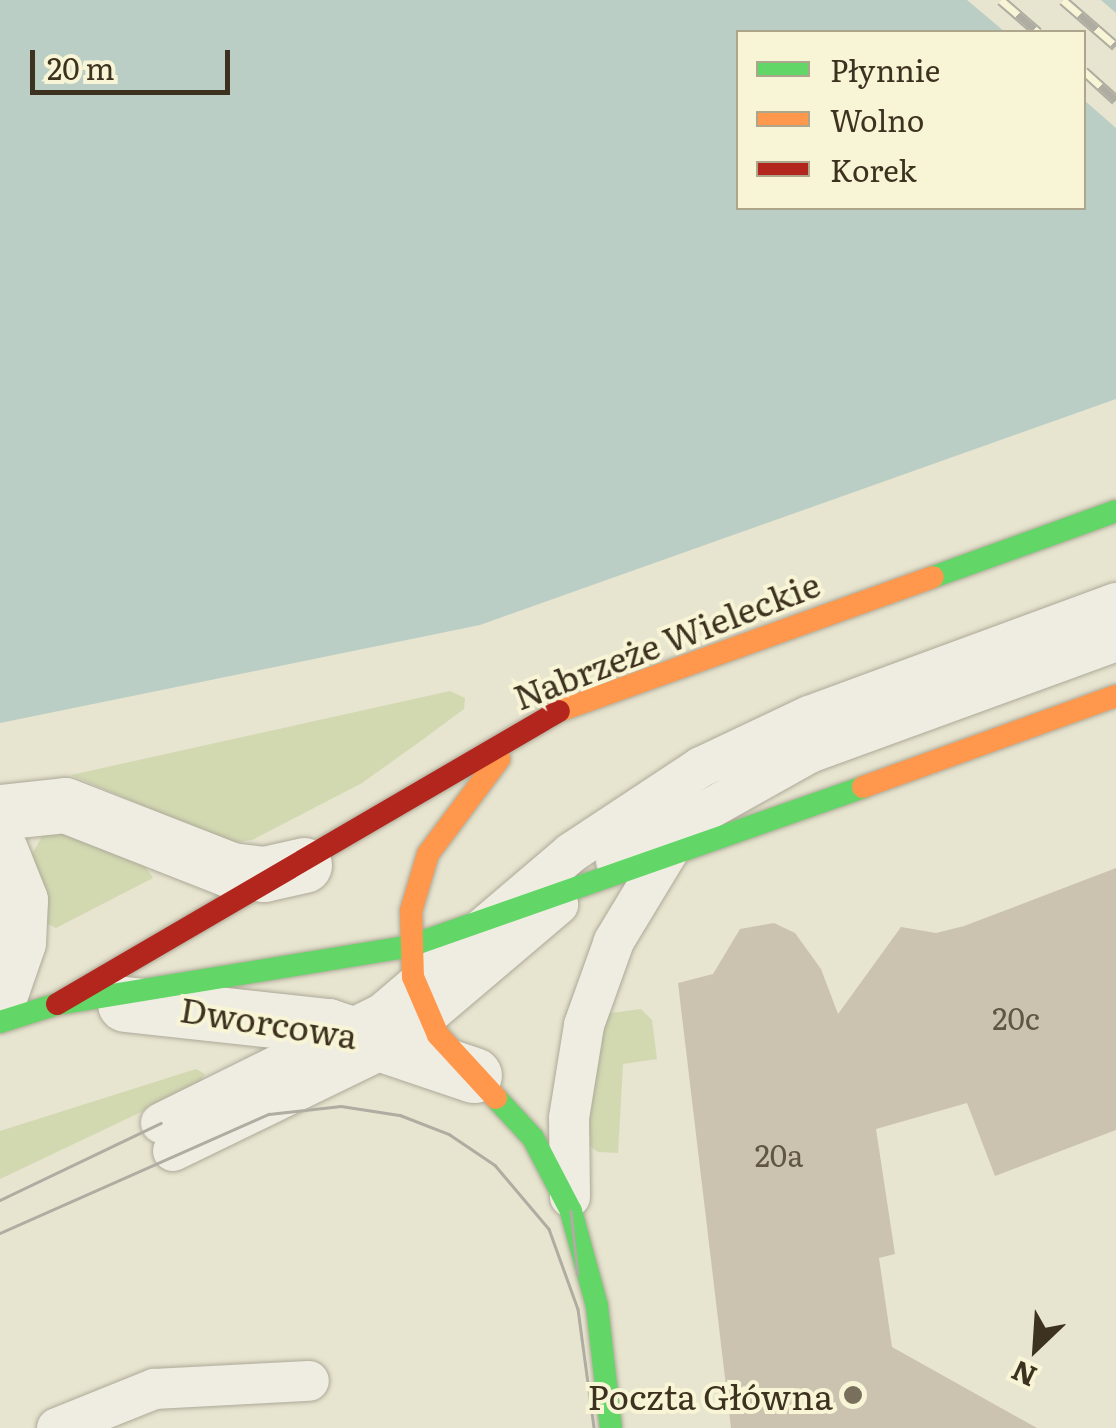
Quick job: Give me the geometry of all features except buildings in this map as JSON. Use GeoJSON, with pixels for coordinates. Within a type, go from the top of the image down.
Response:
{"type":"FeatureCollection","features":[{"type":"Feature","properties":{"kind":"street","name":"Nabrzeże Wieleckie"},"geometry":{"type":"LineString","coordinates":[[57,1004],[306,864],[555,714],[1116,512]]}},
{"type":"Feature","properties":{"kind":"street","name":"Nabrzeże Wieleckie"},"geometry":{"type":"LineString","coordinates":[[0,1022],[57,1004],[410,946],[574,893],[1116,696]]}},
{"type":"Feature","properties":{"kind":"street"},"geometry":{"type":"LineString","coordinates":[[398,1021],[414,898],[438,834],[485,772],[555,714]]}},
{"type":"Feature","properties":{"kind":"street"},"geometry":{"type":"LineString","coordinates":[[0,812],[47,804],[83,808],[252,874],[306,864]]}},
{"type":"Feature","properties":{"kind":"street"},"geometry":{"type":"LineString","coordinates":[[0,850],[20,900],[18,942],[0,994]]}},
{"type":"Feature","properties":{"kind":"street","name":"Dworcowa"},"geometry":{"type":"LineString","coordinates":[[57,1004],[398,1021],[474,1075],[542,1149],[571,1211],[597,1306],[610,1428]]}},
{"type":"Feature","properties":{"kind":"lane"},"geometry":{"type":"LineString","coordinates":[[398,1021],[492,922],[570,852],[665,788],[764,735],[1116,603]]}},
{"type":"Feature","properties":{"kind":"lane"},"geometry":{"type":"LineString","coordinates":[[571,1211],[569,1118],[584,1025],[612,946],[660,862],[712,801],[809,754],[1116,641]]}},
{"type":"Feature","properties":{"kind":"lane"},"geometry":{"type":"LineString","coordinates":[[167,1137],[398,1021],[574,893],[712,801],[796,733],[894,684]]}},
{"type":"Feature","properties":{"kind":"lane"},"geometry":{"type":"LineString","coordinates":[[58,1428],[154,1389],[309,1381]]}},
{"type":"Feature","properties":{"kind":"green space"},"geometry":{"type":"Polygon","coordinates":[[[450,691],[465,698],[464,709],[362,783],[252,840],[231,843],[71,775],[450,691]]]}},
{"type":"Feature","properties":{"kind":"green space"},"geometry":{"type":"Polygon","coordinates":[[[61,828],[142,861],[153,878],[56,928],[44,922],[31,856],[44,833],[61,828]]]}},
{"type":"Feature","properties":{"kind":"green space"},"geometry":{"type":"Polygon","coordinates":[[[641,1009],[652,1020],[657,1059],[623,1064],[618,1153],[598,1152],[585,1143],[604,1014],[641,1009]]]}},
{"type":"Feature","properties":{"kind":"green space"},"geometry":{"type":"Polygon","coordinates":[[[196,1069],[205,1074],[198,1085],[0,1179],[0,1131],[196,1069]]]}},
{"type":"Feature","properties":{"kind":"shaded area"},"geometry":{"type":"Polygon","coordinates":[[[0,0],[1116,0],[1116,399],[480,625],[0,723],[0,0]]]}},
{"type":"Feature","properties":{"kind":"pier"},"geometry":{"type":"Polygon","coordinates":[[[967,0],[1101,0],[1116,13],[1116,128],[1086,102],[1086,30],[1003,30],[967,0]]]}},
{"type":"Feature","properties":{"kind":"tram line"},"geometry":{"type":"LineString","coordinates":[[0,1233],[269,1114],[341,1106],[400,1115],[449,1134],[495,1165],[549,1229],[578,1309],[594,1428]]}},
{"type":"Feature","properties":{"kind":"tram line"},"geometry":{"type":"LineString","coordinates":[[0,1200],[161,1123]]}},
{"type":"Feature","properties":{"kind":"tram line"},"geometry":{"type":"LineString","coordinates":[[571,1211],[578,1275]]}},
{"type":"Feature","properties":{"kind":"railway"},"geometry":{"type":"LineString","coordinates":[[1001,0],[1036,30]]}},
{"type":"Feature","properties":{"kind":"railway"},"geometry":{"type":"LineString","coordinates":[[1063,0],[1116,46]]}},
{"type":"Feature","properties":{"kind":"railway"},"geometry":{"type":"LineString","coordinates":[[1086,73],[1116,100]]}},
{"type":"Feature","properties":{"kind":"traffic: fast"},"geometry":{"type":"LineString","coordinates":[[933,577],[1116,511]]}},
{"type":"Feature","properties":{"kind":"traffic: fast"},"geometry":{"type":"LineString","coordinates":[[0,1022],[57,1004],[410,946],[863,787]]}},
{"type":"Feature","properties":{"kind":"traffic: fast"},"geometry":{"type":"LineString","coordinates":[[496,1098],[533,1138],[571,1211],[597,1306],[611,1428]]}},
{"type":"Feature","properties":{"kind":"traffic: slow"},"geometry":{"type":"LineString","coordinates":[[559,711],[933,577]]}},
{"type":"Feature","properties":{"kind":"traffic: slow"},"geometry":{"type":"LineString","coordinates":[[863,787],[1116,696]]}},
{"type":"Feature","properties":{"kind":"traffic: slow"},"geometry":{"type":"LineString","coordinates":[[496,1098],[438,1035],[413,977],[411,911],[428,854],[499,759]]}},
{"type":"Feature","properties":{"kind":"traffic: jam"},"geometry":{"type":"LineString","coordinates":[[57,1004],[559,711]]}},
{"type":"Feature","properties":{"kind":"place","name":"Poczta Główna"},"geometry":{"type":"Point","coordinates":[853,1395]}}]}
